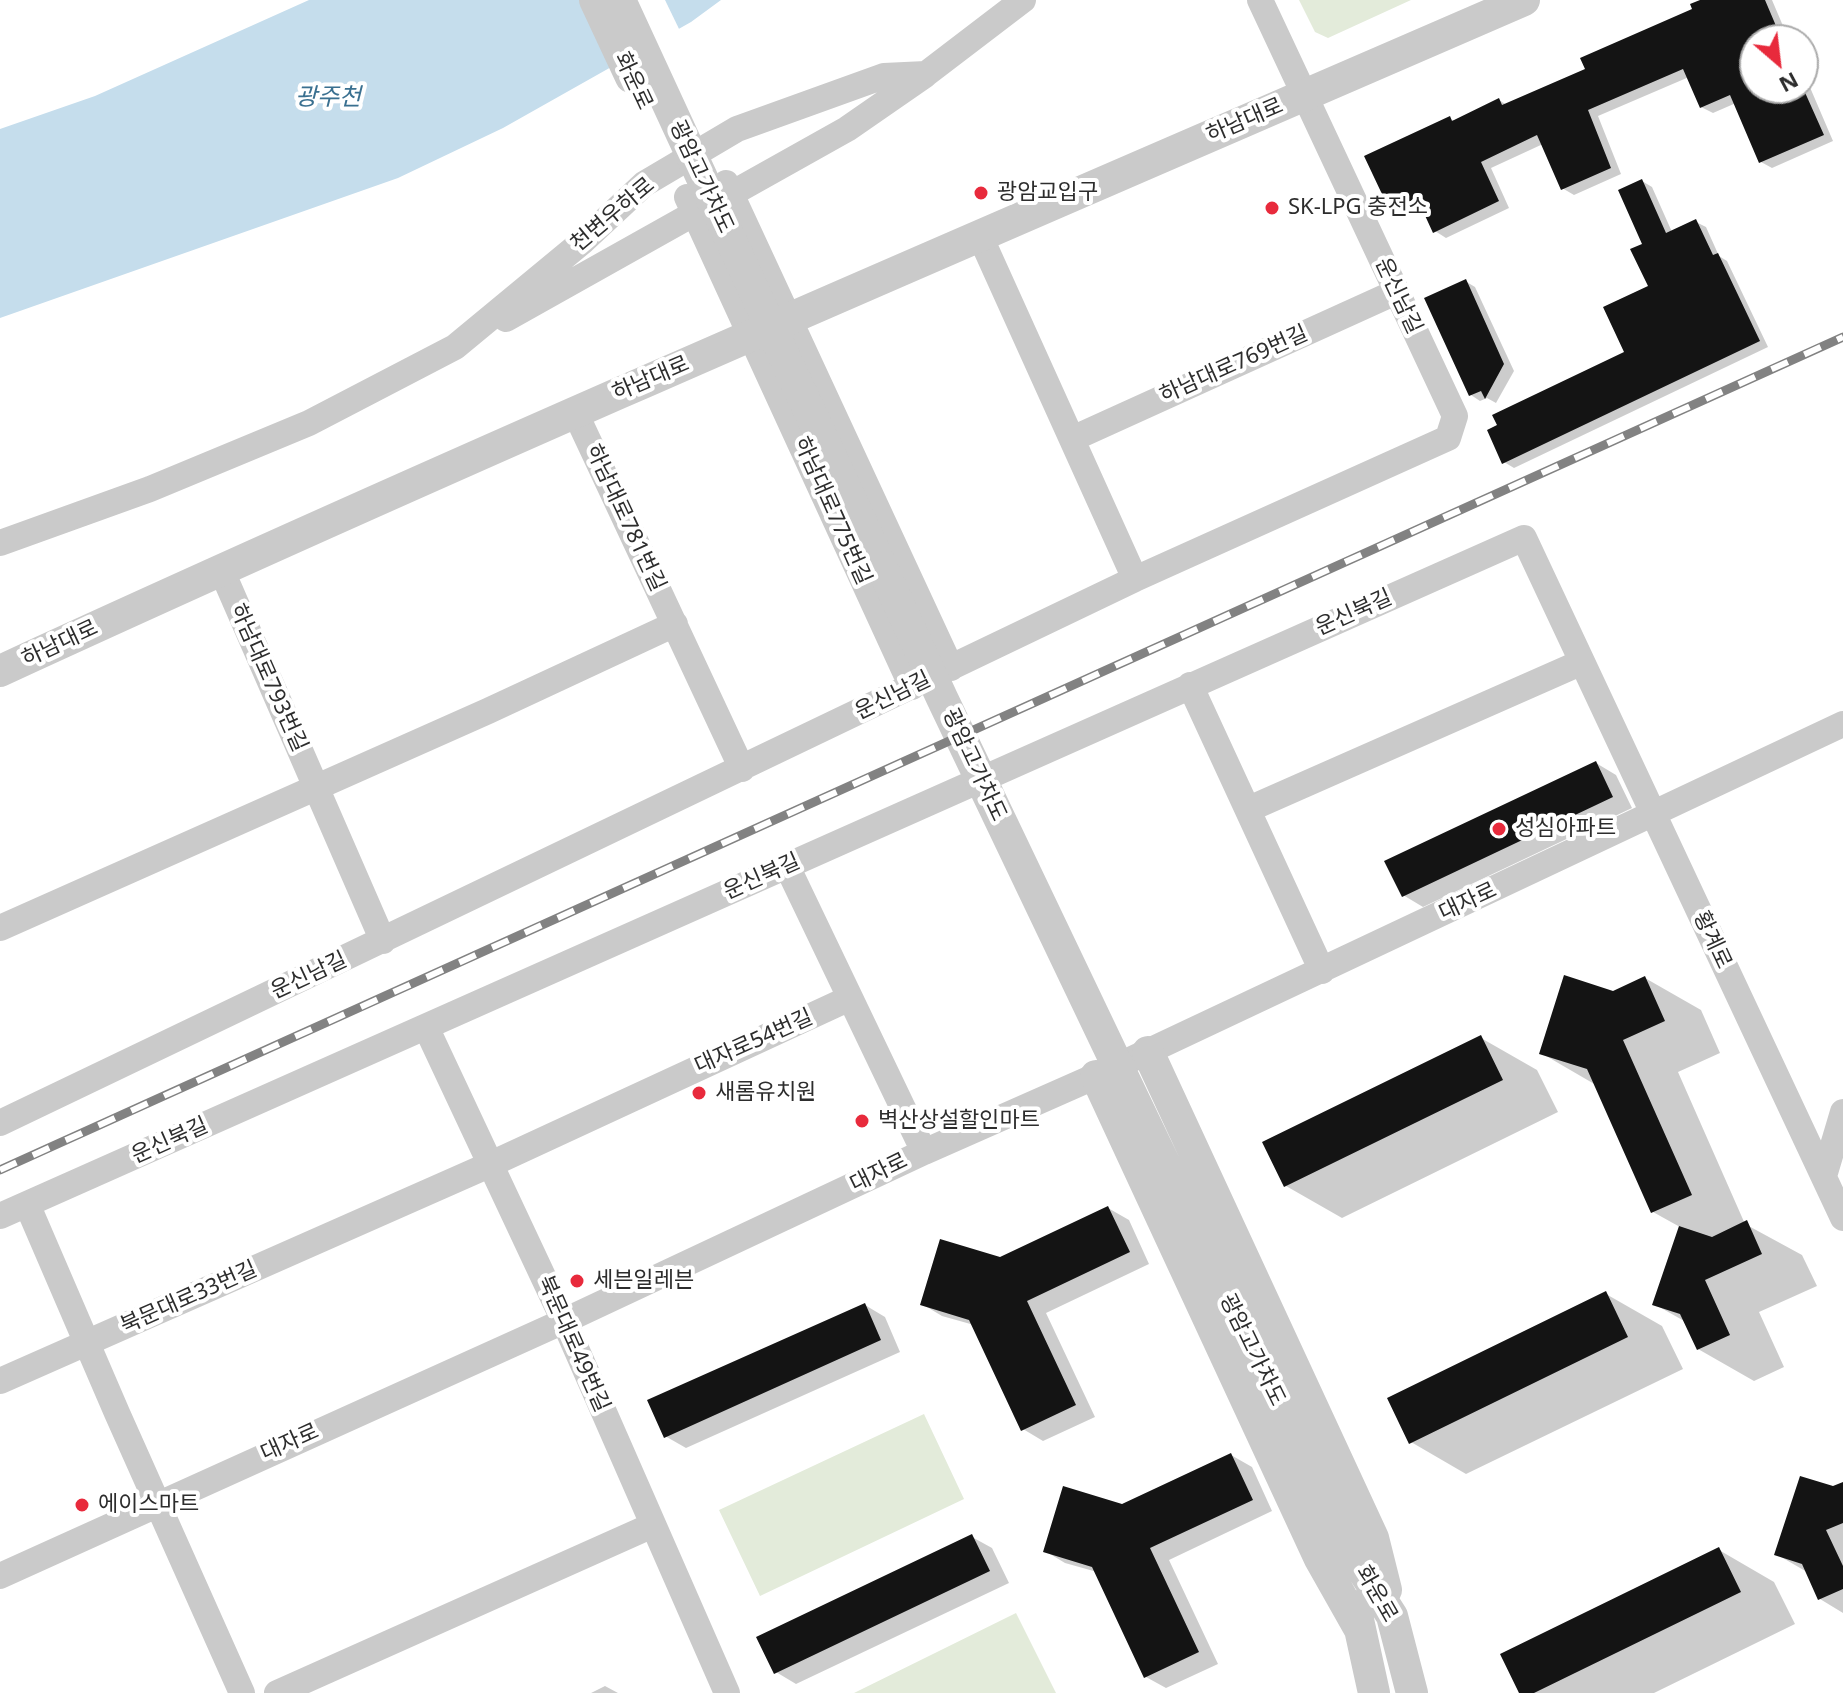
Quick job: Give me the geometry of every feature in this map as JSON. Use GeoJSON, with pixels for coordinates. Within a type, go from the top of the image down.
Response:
{"type":"FeatureCollection","features":[{"type":"Feature","properties":{"kind":"street","name":"화운로"},"geometry":{"type":"LineString","coordinates":[[595,0],[752,336]]}},
{"type":"Feature","properties":{"kind":"street","name":"광암고가차도"},"geometry":{"type":"LineString","coordinates":[[620,0],[962,740],[1341,1535]]}},
{"type":"Feature","properties":{"kind":"street","name":"화운로"},"geometry":{"type":"LineString","coordinates":[[643,0],[789,319]]}},
{"type":"Feature","properties":{"kind":"street"},"geometry":{"type":"LineString","coordinates":[[728,189],[847,129],[1023,0]]}},
{"type":"Feature","properties":{"kind":"street","name":"하남대로"},"geometry":{"type":"LineString","coordinates":[[1260,0],[1306,95]]}},
{"type":"Feature","properties":{"kind":"street","name":"하남대로"},"geometry":{"type":"LineString","coordinates":[[0,671],[575,412],[1524,0]]}},
{"type":"Feature","properties":{"kind":"street","name":"천변우하로"},"geometry":{"type":"LineString","coordinates":[[455,347],[582,242],[644,184],[737,129],[884,76],[926,74]]}},
{"type":"Feature","properties":{"kind":"street","name":"운신남길"},"geometry":{"type":"LineString","coordinates":[[0,1123],[1135,579],[1448,438],[1455,416],[1306,95]]}},
{"type":"Feature","properties":{"kind":"street","name":"천변우하로"},"geometry":{"type":"LineString","coordinates":[[0,543],[150,489],[309,423],[455,347],[691,205]]}},
{"type":"Feature","properties":{"kind":"street"},"geometry":{"type":"LineString","coordinates":[[980,236],[1135,579]]}},
{"type":"Feature","properties":{"kind":"street","name":"하남대로769번길"},"geometry":{"type":"LineString","coordinates":[[1072,439],[1396,292]]}},
{"type":"Feature","properties":{"kind":"street","name":"하남대로775번길"},"geometry":{"type":"LineString","coordinates":[[789,319],[951,668]]}},
{"type":"Feature","properties":{"kind":"street","name":"하남대로775번길"},"geometry":{"type":"LineString","coordinates":[[752,336],[912,687]]}},
{"type":"Feature","properties":{"kind":"street","name":"하남대로781번길"},"geometry":{"type":"LineString","coordinates":[[575,412],[742,769]]}},
{"type":"Feature","properties":{"kind":"street","name":"황계로"},"geometry":{"type":"LineString","coordinates":[[1524,538],[1843,1218]]}},
{"type":"Feature","properties":{"kind":"street","name":"운신북길"},"geometry":{"type":"LineString","coordinates":[[0,1216],[1524,538]]}},
{"type":"Feature","properties":{"kind":"street","name":"하남대로793번길"},"geometry":{"type":"LineString","coordinates":[[221,569],[383,941]]}},
{"type":"Feature","properties":{"kind":"street"},"geometry":{"type":"LineString","coordinates":[[0,928],[488,711],[675,624]]}},
{"type":"Feature","properties":{"kind":"street"},"geometry":{"type":"LineString","coordinates":[[1249,809],[1580,663]]}},
{"type":"Feature","properties":{"kind":"street"},"geometry":{"type":"LineString","coordinates":[[1190,685],[1322,971]]}},
{"type":"Feature","properties":{"kind":"street","name":"대자로"},"geometry":{"type":"LineString","coordinates":[[0,1576],[1148,1052],[1843,724]]}},
{"type":"Feature","properties":{"kind":"street"},"geometry":{"type":"LineString","coordinates":[[787,866],[924,1152]]}},
{"type":"Feature","properties":{"kind":"street","name":"대자로54번길"},"geometry":{"type":"LineString","coordinates":[[489,1165],[850,998]]}},
{"type":"Feature","properties":{"kind":"street","name":"북문대로49번길"},"geometry":{"type":"LineString","coordinates":[[426,1027],[564,1321],[727,1693]]}},
{"type":"Feature","properties":{"kind":"street"},"geometry":{"type":"LineString","coordinates":[[1148,1052],[1373,1538],[1392,1616]]}},
{"type":"Feature","properties":{"kind":"street"},"geometry":{"type":"LineString","coordinates":[[1096,1076],[1320,1559],[1359,1628]]}},
{"type":"Feature","properties":{"kind":"street"},"geometry":{"type":"LineString","coordinates":[[1824,1176],[1843,1112]]}},
{"type":"Feature","properties":{"kind":"street","name":"북문대로33번길"},"geometry":{"type":"LineString","coordinates":[[0,1381],[489,1165]]}},
{"type":"Feature","properties":{"kind":"street"},"geometry":{"type":"LineString","coordinates":[[27,1204],[242,1693]]}},
{"type":"Feature","properties":{"kind":"street"},"geometry":{"type":"LineString","coordinates":[[277,1693],[653,1525]]}},
{"type":"Feature","properties":{"kind":"street","name":"화운로"},"geometry":{"type":"LineString","coordinates":[[1341,1535],[1392,1616],[1412,1693]]}},
{"type":"Feature","properties":{"kind":"street","name":"화운로"},"geometry":{"type":"LineString","coordinates":[[1341,1535],[1374,1693]]}},
{"type":"Feature","properties":{"kind":"green space"},"geometry":{"type":"Polygon","coordinates":[[[1299,0],[1411,0],[1328,38],[1315,32],[1299,0]]]}},
{"type":"Feature","properties":{"kind":"green space"},"geometry":{"type":"Polygon","coordinates":[[[924,1414],[964,1499],[760,1596],[719,1510],[924,1414]]]}},
{"type":"Feature","properties":{"kind":"green space"},"geometry":{"type":"Polygon","coordinates":[[[1016,1613],[1056,1693],[854,1693],[1016,1613]]]}},
{"type":"Feature","properties":{"kind":"water","name":"광주천"},"geometry":{"type":"Polygon","coordinates":[[[309,0],[721,0],[691,22],[503,128],[398,178],[0,318],[0,129],[95,96],[309,0]]]}},
{"type":"Feature","properties":{"kind":"pier"},"geometry":{"type":"Polygon","coordinates":[[[586,0],[665,0],[681,33],[617,68],[586,0]]]}},
{"type":"Feature","properties":{"kind":"building"},"geometry":{"type":"Polygon","coordinates":[[[1700,0],[1765,0],[1775,24],[1739,24],[1739,104],[1810,104],[1824,135],[1759,163],[1730,95],[1700,108],[1683,69],[1588,110],[1611,168],[1561,190],[1537,135],[1481,162],[1499,201],[1433,233],[1417,198],[1390,211],[1364,156],[1450,116],[1452,121],[1499,98],[1502,105],[1585,69],[1580,58],[1692,9],[1690,4],[1700,0]]]}},
{"type":"Feature","properties":{"kind":"building"},"geometry":{"type":"Polygon","coordinates":[[[1642,179],[1666,233],[1696,219],[1713,255],[1718,253],[1760,341],[1502,464],[1487,430],[1497,425],[1492,415],[1624,352],[1603,307],[1648,286],[1630,249],[1642,244],[1618,190],[1642,179]]]}},
{"type":"Feature","properties":{"kind":"building"},"geometry":{"type":"Polygon","coordinates":[[[1466,279],[1504,364],[1485,399],[1481,391],[1469,396],[1424,298],[1466,279]]]}},
{"type":"Feature","properties":{"kind":"building","name":"성심아파트"},"geometry":{"type":"Polygon","coordinates":[[[1596,761],[1613,797],[1402,897],[1384,861],[1596,761]]]}},
{"type":"Feature","properties":{"kind":"building"},"geometry":{"type":"Polygon","coordinates":[[[1564,975],[1613,991],[1645,976],[1665,1021],[1623,1040],[1692,1195],[1651,1213],[1587,1069],[1539,1054],[1564,975]]]}},
{"type":"Feature","properties":{"kind":"building"},"geometry":{"type":"Polygon","coordinates":[[[1481,1035],[1503,1080],[1284,1187],[1262,1142],[1481,1035]]]}},
{"type":"Feature","properties":{"kind":"building"},"geometry":{"type":"Polygon","coordinates":[[[1108,1206],[1130,1252],[1027,1301],[1076,1405],[1021,1431],[969,1320],[920,1305],[940,1239],[1000,1257],[1108,1206]]]}},
{"type":"Feature","properties":{"kind":"building"},"geometry":{"type":"Polygon","coordinates":[[[1747,1220],[1762,1254],[1705,1280],[1730,1335],[1697,1350],[1680,1314],[1652,1305],[1679,1226],[1712,1237],[1747,1220]]]}},
{"type":"Feature","properties":{"kind":"building"},"geometry":{"type":"Polygon","coordinates":[[[1606,1291],[1628,1337],[1409,1444],[1387,1398],[1606,1291]]]}},
{"type":"Feature","properties":{"kind":"building"},"geometry":{"type":"Polygon","coordinates":[[[865,1303],[881,1340],[664,1438],[647,1400],[865,1303]]]}},
{"type":"Feature","properties":{"kind":"building"},"geometry":{"type":"Polygon","coordinates":[[[1231,1453],[1253,1500],[1150,1548],[1199,1652],[1144,1678],[1092,1567],[1043,1552],[1063,1486],[1122,1504],[1231,1453]]]}},
{"type":"Feature","properties":{"kind":"building"},"geometry":{"type":"Polygon","coordinates":[[[1800,1476],[1833,1486],[1843,1482],[1843,1523],[1826,1530],[1843,1566],[1843,1589],[1818,1600],[1802,1564],[1774,1555],[1800,1476]]]}},
{"type":"Feature","properties":{"kind":"building"},"geometry":{"type":"Polygon","coordinates":[[[972,1534],[990,1571],[774,1674],[756,1637],[972,1534]]]}},
{"type":"Feature","properties":{"kind":"building"},"geometry":{"type":"Polygon","coordinates":[[[1719,1547],[1741,1592],[1534,1693],[1519,1693],[1500,1654],[1719,1547]]]}},
{"type":"Feature","properties":{"kind":"railway"},"geometry":{"type":"LineString","coordinates":[[0,1170],[1843,337]]}},
{"type":"Feature","properties":{"kind":"place","name":"광암교입구"},"geometry":{"type":"Point","coordinates":[981,193]}},
{"type":"Feature","properties":{"kind":"place","name":"SK-LPG 충전소"},"geometry":{"type":"Point","coordinates":[1272,208]}},
{"type":"Feature","properties":{"kind":"place","name":"성심아파트"},"geometry":{"type":"Point","coordinates":[1499,829]}},
{"type":"Feature","properties":{"kind":"place","name":"새롬유치원"},"geometry":{"type":"Point","coordinates":[699,1093]}},
{"type":"Feature","properties":{"kind":"place","name":"벽산상설할인마트"},"geometry":{"type":"Point","coordinates":[862,1121]}},
{"type":"Feature","properties":{"kind":"place","name":"세븐일레븐"},"geometry":{"type":"Point","coordinates":[577,1281]}},
{"type":"Feature","properties":{"kind":"place","name":"에이스마트"},"geometry":{"type":"Point","coordinates":[82,1505]}}]}
